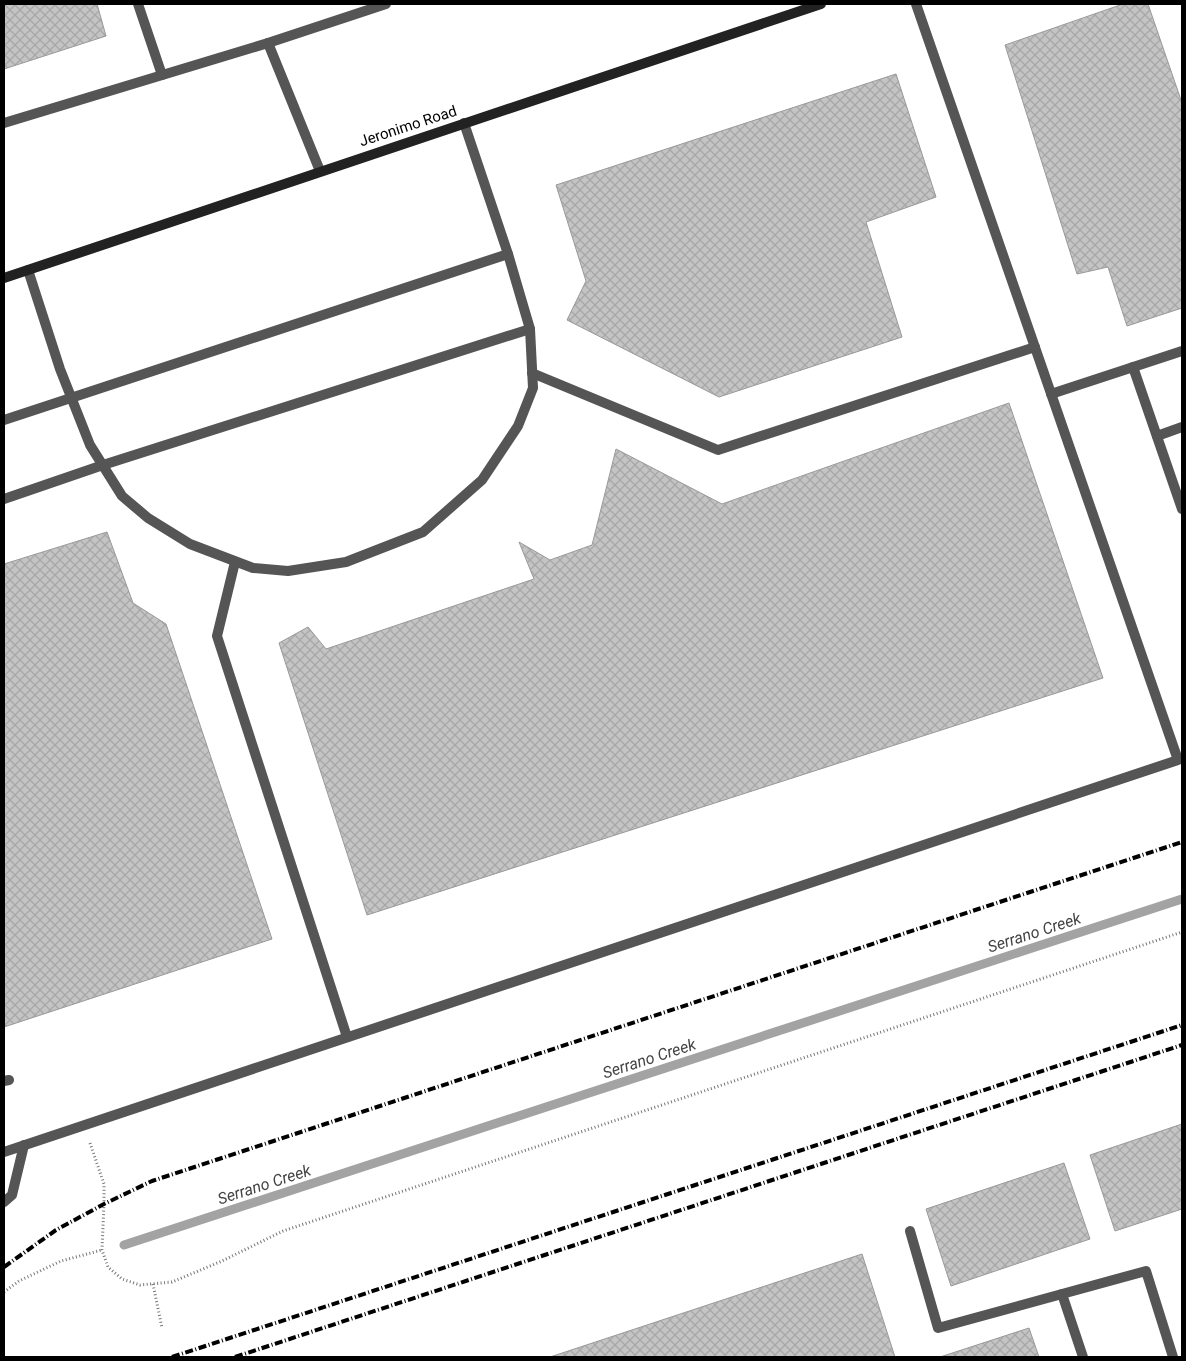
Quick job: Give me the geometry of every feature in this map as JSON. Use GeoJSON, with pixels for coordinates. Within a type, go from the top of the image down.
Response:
{"type":"FeatureCollection","features":[{"type":"Feature","properties":{"kind":"main road","name":"Jeronimo Road"},"geometry":{"type":"LineString","coordinates":[[4,278],[821,4]]}},
{"type":"Feature","properties":{"kind":"lane"},"geometry":{"type":"LineString","coordinates":[[138,4],[162,75]]}},
{"type":"Feature","properties":{"kind":"lane"},"geometry":{"type":"LineString","coordinates":[[4,123],[268,43],[384,4]]}},
{"type":"Feature","properties":{"kind":"lane"},"geometry":{"type":"LineString","coordinates":[[4,1152],[1178,760],[916,4]]}},
{"type":"Feature","properties":{"kind":"lane"},"geometry":{"type":"LineString","coordinates":[[268,43],[320,171]]}},
{"type":"Feature","properties":{"kind":"lane"},"geometry":{"type":"LineString","coordinates":[[28,270],[60,369],[90,445],[122,496],[148,518],[190,544],[253,568],[288,571],[346,562],[423,532],[482,480],[518,426],[533,388],[530,329],[508,254],[464,123]]}},
{"type":"Feature","properties":{"kind":"lane"},"geometry":{"type":"LineString","coordinates":[[4,420],[508,254]]}},
{"type":"Feature","properties":{"kind":"lane"},"geometry":{"type":"LineString","coordinates":[[4,499],[103,465],[530,329]]}},
{"type":"Feature","properties":{"kind":"lane"},"geometry":{"type":"LineString","coordinates":[[532,373],[718,450],[1035,347]]}},
{"type":"Feature","properties":{"kind":"lane"},"geometry":{"type":"LineString","coordinates":[[1052,394],[1182,351]]}},
{"type":"Feature","properties":{"kind":"lane"},"geometry":{"type":"LineString","coordinates":[[1133,367],[1182,509]]}},
{"type":"Feature","properties":{"kind":"lane"},"geometry":{"type":"LineString","coordinates":[[1157,436],[1182,426]]}},
{"type":"Feature","properties":{"kind":"lane"},"geometry":{"type":"LineString","coordinates":[[235,562],[217,636],[347,1037]]}},
{"type":"Feature","properties":{"kind":"lane"},"geometry":{"type":"LineString","coordinates":[[4,1202],[12,1195],[24,1145]]}},
{"type":"Feature","properties":{"kind":"lane"},"geometry":{"type":"LineString","coordinates":[[910,1231],[938,1328],[1146,1271],[1172,1357]]}},
{"type":"Feature","properties":{"kind":"lane"},"geometry":{"type":"LineString","coordinates":[[1062,1294],[1083,1357]]}},
{"type":"Feature","properties":{"kind":"path"},"geometry":{"type":"LineString","coordinates":[[84,1125],[104,1184],[102,1250],[108,1266],[122,1279],[140,1285],[172,1282],[222,1261],[283,1231],[1182,932]]}},
{"type":"Feature","properties":{"kind":"path"},"geometry":{"type":"LineString","coordinates":[[4,1292],[19,1281],[61,1260],[102,1250]]}},
{"type":"Feature","properties":{"kind":"path"},"geometry":{"type":"LineString","coordinates":[[152,1284],[162,1328]]}},
{"type":"Feature","properties":{"kind":"building"},"geometry":{"type":"Polygon","coordinates":[[[4,4],[97,4],[106,36],[4,69],[4,4]]]}},
{"type":"Feature","properties":{"kind":"building"},"geometry":{"type":"Polygon","coordinates":[[[1123,4],[1148,4],[1182,103],[1182,308],[1127,326],[1108,267],[1077,274],[1005,45],[1123,4]]]}},
{"type":"Feature","properties":{"kind":"building"},"geometry":{"type":"Polygon","coordinates":[[[896,74],[936,197],[866,222],[902,337],[719,397],[567,320],[586,281],[556,185],[896,74]]]}},
{"type":"Feature","properties":{"kind":"building"},"geometry":{"type":"Polygon","coordinates":[[[1009,403],[1103,678],[367,915],[279,643],[308,627],[326,649],[534,579],[519,542],[550,560],[592,545],[616,449],[722,504],[1009,403]]]}},
{"type":"Feature","properties":{"kind":"building"},"geometry":{"type":"Polygon","coordinates":[[[107,532],[133,603],[166,624],[272,939],[4,1027],[4,564],[107,532]]]}},
{"type":"Feature","properties":{"kind":"building"},"geometry":{"type":"Polygon","coordinates":[[[1182,1124],[1182,1209],[1115,1231],[1090,1155],[1182,1124]]]}},
{"type":"Feature","properties":{"kind":"building"},"geometry":{"type":"Polygon","coordinates":[[[1064,1163],[1090,1239],[951,1286],[926,1209],[1064,1163]]]}},
{"type":"Feature","properties":{"kind":"building"},"geometry":{"type":"Polygon","coordinates":[[[862,1254],[895,1357],[550,1357],[862,1254]]]}},
{"type":"Feature","properties":{"kind":"building"},"geometry":{"type":"Polygon","coordinates":[[[1029,1328],[1039,1357],[940,1357],[1029,1328]]]}},
{"type":"Feature","properties":{"kind":"waterway","name":"Serrano Creek"},"geometry":{"type":"LineString","coordinates":[[124,1245],[1182,899]]}},
{"type":"Feature","properties":{"kind":"railway"},"geometry":{"type":"LineString","coordinates":[[4,1267],[56,1230],[152,1181],[1182,842]]}},
{"type":"Feature","properties":{"kind":"railway"},"geometry":{"type":"LineString","coordinates":[[172,1357],[1182,1025]]}},
{"type":"Feature","properties":{"kind":"railway"},"geometry":{"type":"LineString","coordinates":[[235,1357],[1182,1045]]}}]}
